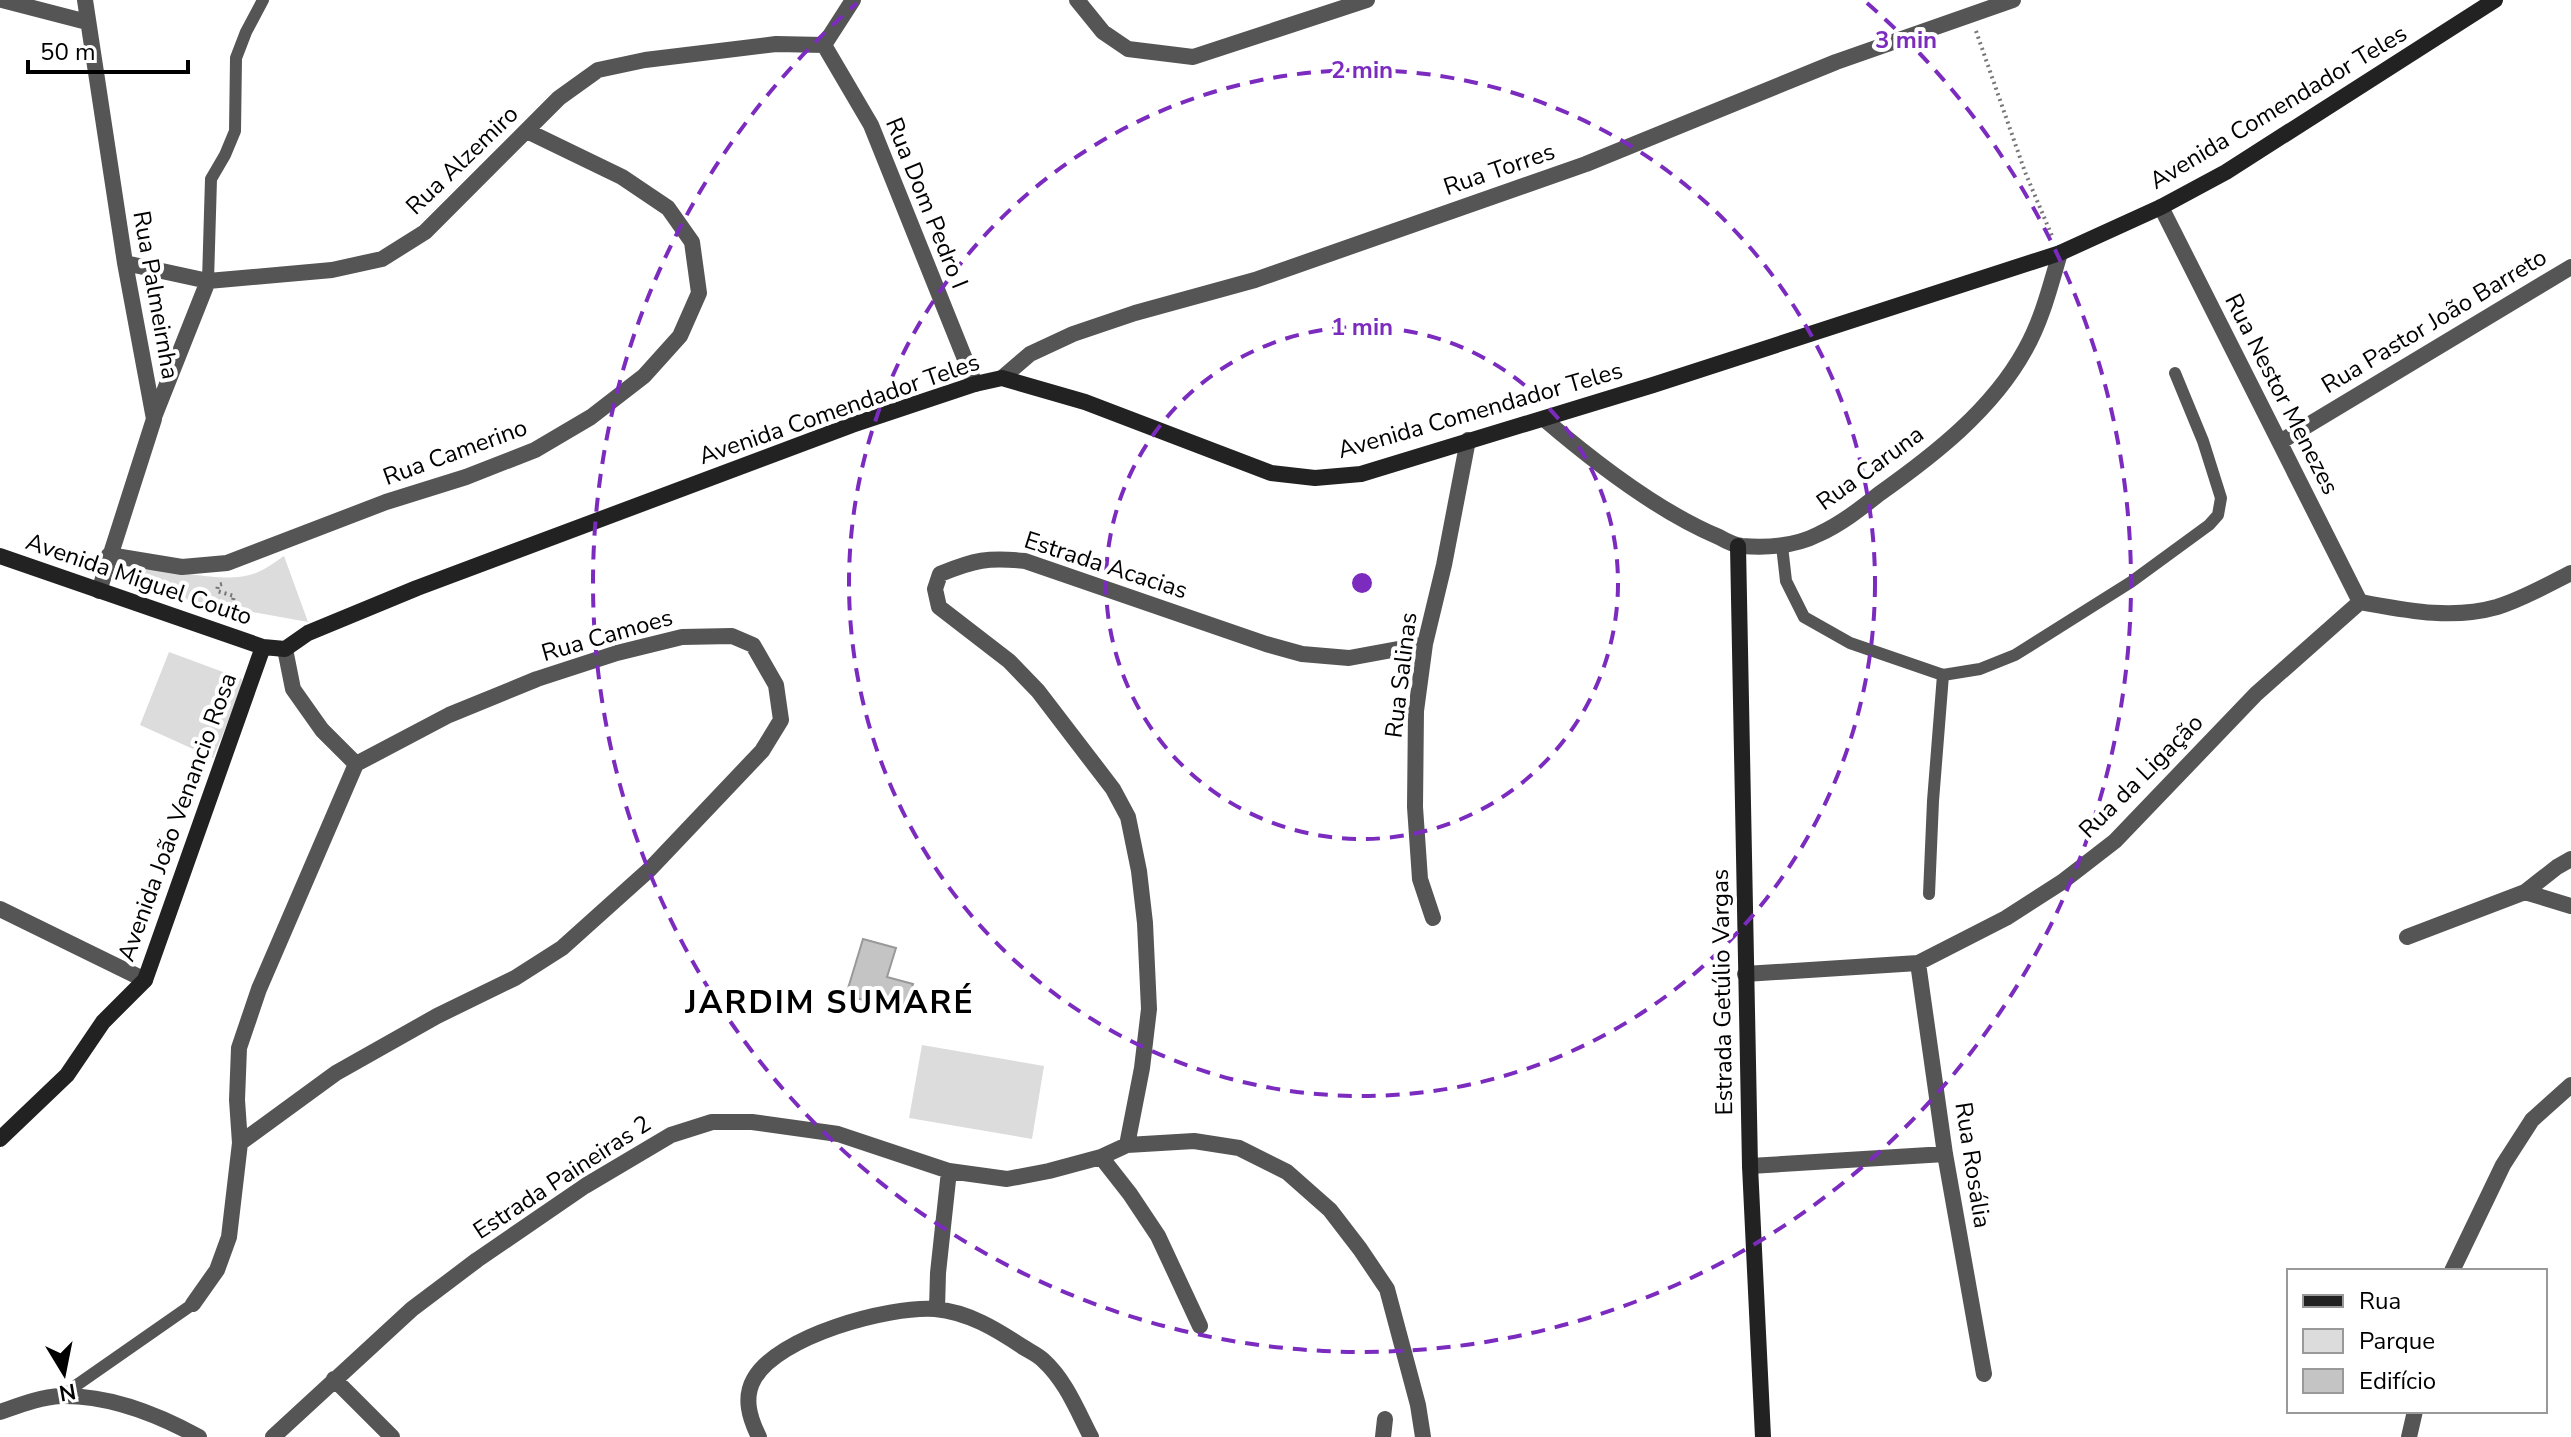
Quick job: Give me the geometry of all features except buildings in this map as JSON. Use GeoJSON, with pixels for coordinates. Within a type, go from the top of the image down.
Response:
{"type":"FeatureCollection","features":[{"type":"Feature","properties":{"kind":"main road","name":"Avenida Comendador Teles"},"geometry":{"type":"LineString","coordinates":[[285,649],[308,633],[417,588],[852,425],[1002,378],[1085,402],[1271,473],[1315,478],[1361,474],[1544,419],[2060,253],[2161,207],[2226,172],[2495,0]]}},
{"type":"Feature","properties":{"kind":"main road","name":"Estrada Getúlio Vargas"},"geometry":{"type":"LineString","coordinates":[[1738,546],[1750,1166],[1763,1437]]}},
{"type":"Feature","properties":{"kind":"main road","name":"Avenida Miguel Couto"},"geometry":{"type":"LineString","coordinates":[[0,556],[263,647]]}},
{"type":"Feature","properties":{"kind":"main road"},"geometry":{"type":"LineString","coordinates":[[263,647],[285,649]]}},
{"type":"Feature","properties":{"kind":"main road","name":"Avenida João Venancio Rosa"},"geometry":{"type":"LineString","coordinates":[[0,1139],[67,1075],[103,1022],[145,980],[263,647]]}},
{"type":"Feature","properties":{"kind":"street"},"geometry":{"type":"LineString","coordinates":[[2,0],[87,22]]}},
{"type":"Feature","properties":{"kind":"street","name":"Rua Palmeirnha"},"geometry":{"type":"LineString","coordinates":[[85,0],[125,263],[154,419],[99,591]]}},
{"type":"Feature","properties":{"kind":"street"},"geometry":{"type":"LineString","coordinates":[[824,45],[853,0]]}},
{"type":"Feature","properties":{"kind":"street"},"geometry":{"type":"LineString","coordinates":[[1077,0],[1103,32],[1128,49],[1193,57],[1367,0]]}},
{"type":"Feature","properties":{"kind":"street","name":"Rua Torres"},"geometry":{"type":"LineString","coordinates":[[1002,378],[1030,354],[1073,334],[1135,313],[1255,280],[1571,169],[1836,62],[2013,0]]}},
{"type":"Feature","properties":{"kind":"street","name":"Rua Alzemiro"},"geometry":{"type":"LineString","coordinates":[[125,263],[208,281],[332,270],[382,259],[425,232],[559,98],[598,70],[645,60],[776,44],[824,45]]}},
{"type":"Feature","properties":{"kind":"street","name":"Rua Dom Pedro I"},"geometry":{"type":"LineString","coordinates":[[824,45],[871,125],[975,384]]}},
{"type":"Feature","properties":{"kind":"street","name":"Rua Camerino"},"geometry":{"type":"LineString","coordinates":[[109,555],[182,567],[227,563],[386,502],[466,477],[535,450],[591,417],[644,376],[680,336],[699,293],[692,242],[668,208],[622,177],[527,131]]}},
{"type":"Feature","properties":{"kind":"street","name":"Rua Nestor Menezes"},"geometry":{"type":"LineString","coordinates":[[2161,207],[2360,602]]}},
{"type":"Feature","properties":{"kind":"street","name":"Rua Caruna"},"geometry":{"type":"LineString","coordinates":[[1544,419],[1585,454],[1666,508],[1697,528],[1738,546],[1782,546],[1816,536],[1847,518],[1929,457],[1963,427],[1996,391],[2024,353],[2039,323],[2060,253]]}},
{"type":"Feature","properties":{"kind":"street","name":"Rua Pastor João Barreto"},"geometry":{"type":"LineString","coordinates":[[2280,442],[2571,267]]}},
{"type":"Feature","properties":{"kind":"street"},"geometry":{"type":"LineString","coordinates":[[154,419],[208,281]]}},
{"type":"Feature","properties":{"kind":"street","name":"Rua Salinas"},"geometry":{"type":"LineString","coordinates":[[1433,918],[1420,879],[1415,807],[1416,711],[1425,644],[1468,440]]}},
{"type":"Feature","properties":{"kind":"street","name":"Estrada Acacias"},"geometry":{"type":"LineString","coordinates":[[1127,1145],[1142,1068],[1149,1009],[1145,923],[1128,817],[1113,789],[1038,691],[1009,661],[939,607],[935,589],[940,574],[969,562],[995,557],[1025,561],[1266,644],[1313,656],[1349,658],[1425,644]]}},
{"type":"Feature","properties":{"kind":"street"},"geometry":{"type":"LineString","coordinates":[[2360,602],[2415,612],[2461,613],[2496,607],[2571,573]]}},
{"type":"Feature","properties":{"kind":"street","name":"Rua da Ligação"},"geometry":{"type":"LineString","coordinates":[[1745,974],[1918,963],[2006,918],[2062,882],[2115,841],[2256,694],[2360,602]]}},
{"type":"Feature","properties":{"kind":"street","name":"Rua Camoes"},"geometry":{"type":"LineString","coordinates":[[240,1143],[336,1073],[437,1016],[515,978],[562,948],[650,869],[762,751],[781,720],[776,685],[753,645],[732,636],[682,637],[617,653],[537,679],[449,715],[356,764]]}},
{"type":"Feature","properties":{"kind":"street"},"geometry":{"type":"LineString","coordinates":[[193,1304],[217,1270],[229,1237],[240,1143],[237,1100],[239,1048],[259,989],[356,764],[322,730],[293,689],[285,649]]}},
{"type":"Feature","properties":{"kind":"street"},"geometry":{"type":"LineString","coordinates":[[2407,937],[2525,892],[2571,859]]}},
{"type":"Feature","properties":{"kind":"street"},"geometry":{"type":"LineString","coordinates":[[2525,892],[2571,906]]}},
{"type":"Feature","properties":{"kind":"street"},"geometry":{"type":"LineString","coordinates":[[0,909],[145,980]]}},
{"type":"Feature","properties":{"kind":"street","name":"Rua Rosália"},"geometry":{"type":"LineString","coordinates":[[1918,963],[1945,1154],[1984,1374]]}},
{"type":"Feature","properties":{"kind":"street"},"geometry":{"type":"LineString","coordinates":[[2453,1269],[2503,1165],[2532,1120],[2571,1085]]}},
{"type":"Feature","properties":{"kind":"street","name":"Estrada Paineiras 2"},"geometry":{"type":"LineString","coordinates":[[273,1437],[412,1309],[585,1186],[671,1135],[712,1122],[752,1122],[838,1134],[949,1171],[1007,1179],[1101,1157],[1127,1145],[1194,1141],[1239,1148],[1287,1172],[1330,1210],[1387,1289],[1418,1405],[1423,1437]]}},
{"type":"Feature","properties":{"kind":"street"},"geometry":{"type":"LineString","coordinates":[[1750,1166],[1945,1154]]}},
{"type":"Feature","properties":{"kind":"street"},"geometry":{"type":"LineString","coordinates":[[1101,1157],[1158,1236],[1200,1326]]}},
{"type":"Feature","properties":{"kind":"street"},"geometry":{"type":"LineString","coordinates":[[937,1309],[949,1171]]}},
{"type":"Feature","properties":{"kind":"street"},"geometry":{"type":"LineString","coordinates":[[759,1437],[747,1400],[753,1380],[769,1360],[828,1328],[896,1311],[937,1309],[986,1322],[1043,1360],[1075,1401],[1091,1437]]}},
{"type":"Feature","properties":{"kind":"street"},"geometry":{"type":"LineString","coordinates":[[334,1379],[392,1437]]}},
{"type":"Feature","properties":{"kind":"street"},"geometry":{"type":"LineString","coordinates":[[0,1412],[61,1396],[100,1399],[168,1420],[199,1437]]}},
{"type":"Feature","properties":{"kind":"street"},"geometry":{"type":"LineString","coordinates":[[2409,1437],[2415,1413]]}},
{"type":"Feature","properties":{"kind":"street"},"geometry":{"type":"LineString","coordinates":[[1383,1437],[1385,1419]]}},
{"type":"Feature","properties":{"kind":"lane"},"geometry":{"type":"LineString","coordinates":[[208,281],[211,179],[235,131],[236,58],[263,0]]}},
{"type":"Feature","properties":{"kind":"lane"},"geometry":{"type":"LineString","coordinates":[[1782,546],[1786,581],[1804,617],[1850,643],[1943,675],[1980,669],[2015,655],[2131,582],[2209,525],[2218,515],[2221,498],[2203,441],[2175,373]]}},
{"type":"Feature","properties":{"kind":"lane"},"geometry":{"type":"LineString","coordinates":[[1929,894],[1943,675]]}},
{"type":"Feature","properties":{"kind":"lane"},"geometry":{"type":"LineString","coordinates":[[61,1396],[193,1304]]}},
{"type":"Feature","properties":{"kind":"path"},"geometry":{"type":"LineString","coordinates":[[1970,13],[2025,172],[2060,253]]}},
{"type":"Feature","properties":{"kind":"path"},"geometry":{"type":"LineString","coordinates":[[226,633],[234,596],[217,591],[218,585],[227,583],[227,563]]}},
{"type":"Feature","properties":{"kind":"green space"},"geometry":{"type":"Polygon","coordinates":[[[284,556],[308,622],[197,602],[130,584],[127,577],[134,570],[212,577],[243,576],[260,571],[284,556]]]}},
{"type":"Feature","properties":{"kind":"green space"},"geometry":{"type":"Polygon","coordinates":[[[169,652],[242,679],[240,693],[213,758],[140,725],[169,652]]]}},
{"type":"Feature","properties":{"kind":"green space"},"geometry":{"type":"Polygon","coordinates":[[[922,1045],[1044,1066],[1032,1139],[909,1118],[922,1045]]]}},
{"type":"Feature","properties":{"kind":"district","name":"JARDIM SUMARÉ"},"geometry":{"type":"Point","coordinates":[830,1002]}}]}
